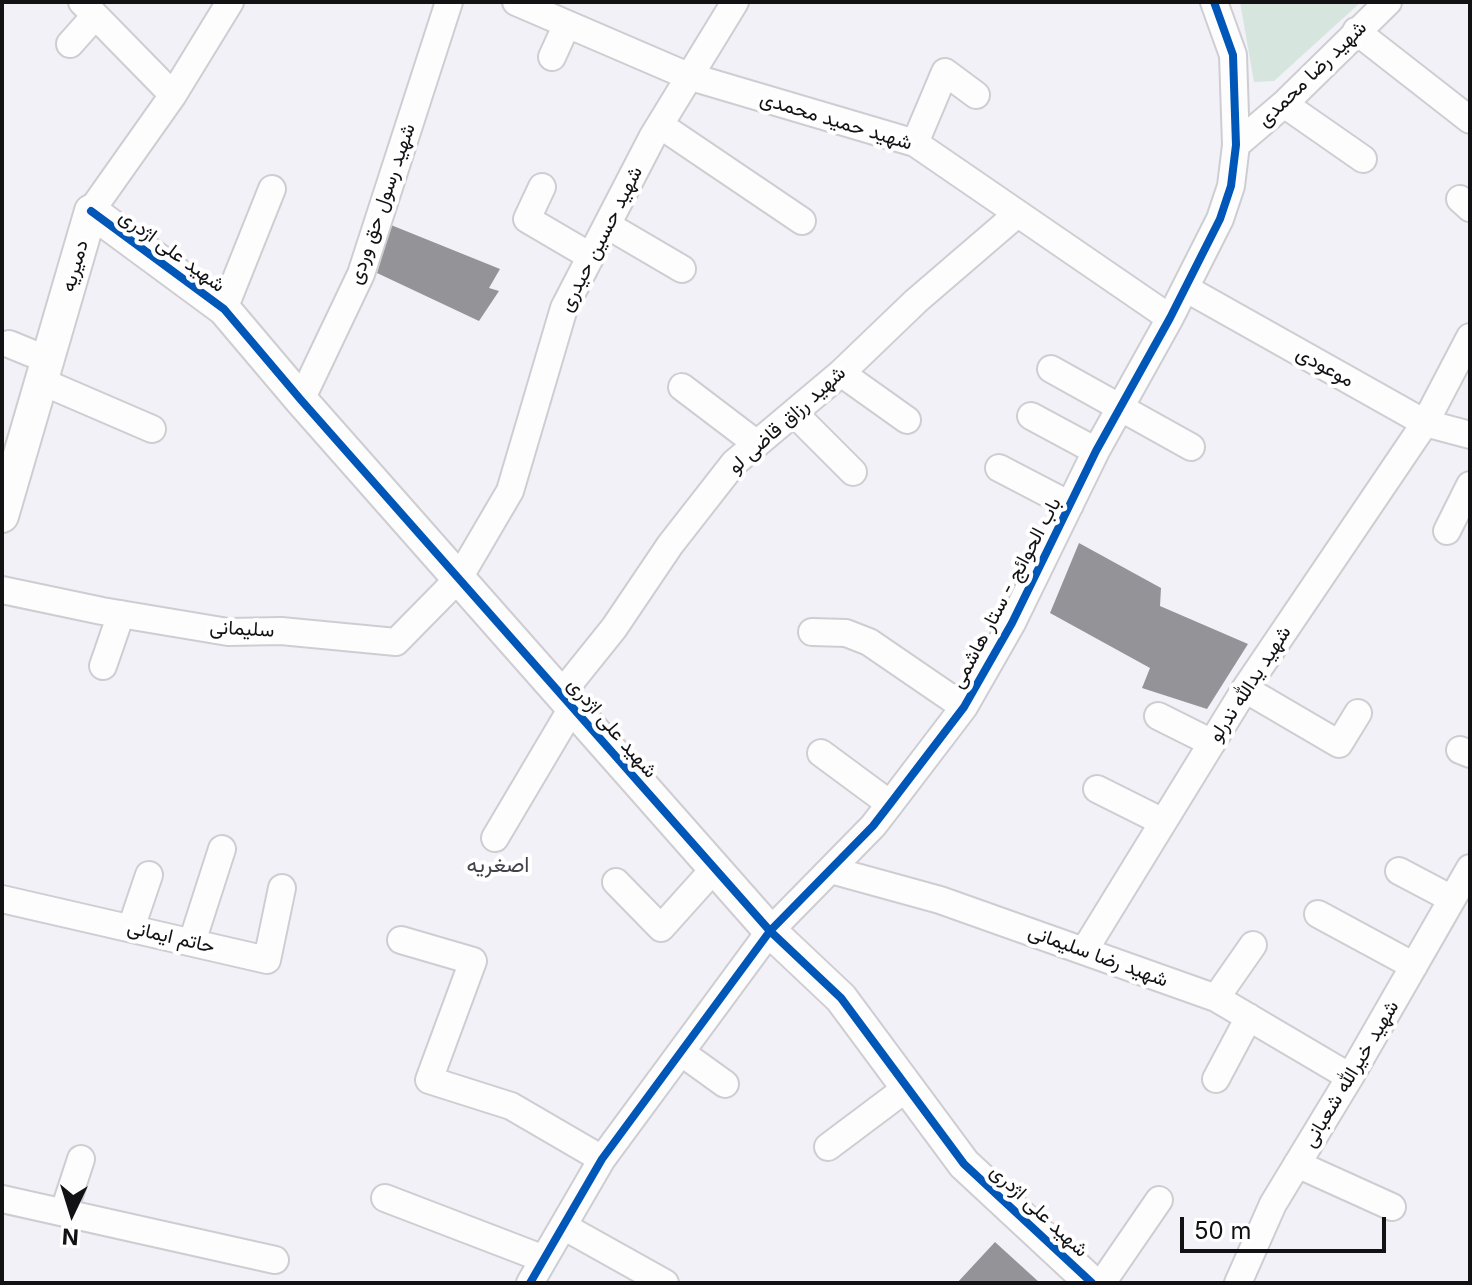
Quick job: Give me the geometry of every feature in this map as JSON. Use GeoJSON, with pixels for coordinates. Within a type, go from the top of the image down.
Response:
{"type":"FeatureCollection","features":[{"type":"Feature","properties":{"kind":"street","name":"دمیریه"},"geometry":{"type":"LineString","coordinates":[[2,516],[91,211],[173,95],[230,2]]}},
{"type":"Feature","properties":{"kind":"street","name":"شهید رسول حق وردی"},"geometry":{"type":"LineString","coordinates":[[301,400],[361,274],[449,2]]}},
{"type":"Feature","properties":{"kind":"street","name":"شهید حمید محمدی"},"geometry":{"type":"LineString","coordinates":[[516,2],[688,76],[915,143],[1170,318]]}},
{"type":"Feature","properties":{"kind":"street","name":"شهید حسین حیدری"},"geometry":{"type":"LineString","coordinates":[[459,578],[510,491],[564,308],[660,125],[735,2]]}},
{"type":"Feature","properties":{"kind":"street","name":"باب الحوائج - ستار هاشمی"},"geometry":{"type":"LineString","coordinates":[[530,1283],[602,1159],[770,931],[873,826],[890,804],[964,707],[1012,623],[1096,451],[1170,318],[1220,219],[1231,186],[1236,145],[1233,55],[1214,2]]}},
{"type":"Feature","properties":{"kind":"street","name":"شهید رضا محمدی"},"geometry":{"type":"LineString","coordinates":[[1236,145],[1284,104],[1388,2]]}},
{"type":"Feature","properties":{"kind":"street"},"geometry":{"type":"LineString","coordinates":[[70,44],[88,10],[173,95]]}},
{"type":"Feature","properties":{"kind":"street"},"geometry":{"type":"LineString","coordinates":[[552,57],[567,24]]}},
{"type":"Feature","properties":{"kind":"street"},"geometry":{"type":"LineString","coordinates":[[1356,31],[1470,120]]}},
{"type":"Feature","properties":{"kind":"street"},"geometry":{"type":"LineString","coordinates":[[915,143],[945,72],[976,95]]}},
{"type":"Feature","properties":{"kind":"street"},"geometry":{"type":"LineString","coordinates":[[1284,104],[1363,159]]}},
{"type":"Feature","properties":{"kind":"street"},"geometry":{"type":"LineString","coordinates":[[660,125],[802,221]]}},
{"type":"Feature","properties":{"kind":"street"},"geometry":{"type":"LineString","coordinates":[[542,187],[527,219],[590,256]]}},
{"type":"Feature","properties":{"kind":"street"},"geometry":{"type":"LineString","coordinates":[[224,309],[272,189]]}},
{"type":"Feature","properties":{"kind":"street","name":"شهید علی اژدری"},"geometry":{"type":"LineString","coordinates":[[91,211],[224,309],[714,869],[770,931],[841,998],[964,1164],[1092,1283]]}},
{"type":"Feature","properties":{"kind":"street","name":"شهید رزاق قاضی لو"},"geometry":{"type":"LineString","coordinates":[[495,838],[567,701],[670,545],[734,463],[841,373],[916,301],[1016,215]]}},
{"type":"Feature","properties":{"kind":"street"},"geometry":{"type":"LineString","coordinates":[[607,225],[682,269]]}},
{"type":"Feature","properties":{"kind":"street","name":"موعودی"},"geometry":{"type":"LineString","coordinates":[[1185,288],[1425,423],[1470,435]]}},
{"type":"Feature","properties":{"kind":"street","name":"شهید یدالله ندرلو"},"geometry":{"type":"LineString","coordinates":[[1084,951],[1245,689],[1425,423],[1470,337]]}},
{"type":"Feature","properties":{"kind":"street"},"geometry":{"type":"LineString","coordinates":[[9,344],[45,371],[152,429]]}},
{"type":"Feature","properties":{"kind":"street"},"geometry":{"type":"LineString","coordinates":[[1051,369],[1191,447]]}},
{"type":"Feature","properties":{"kind":"street"},"geometry":{"type":"LineString","coordinates":[[841,373],[907,420]]}},
{"type":"Feature","properties":{"kind":"street"},"geometry":{"type":"LineString","coordinates":[[682,387],[757,444]]}},
{"type":"Feature","properties":{"kind":"street"},"geometry":{"type":"LineString","coordinates":[[794,413],[853,472]]}},
{"type":"Feature","properties":{"kind":"street"},"geometry":{"type":"LineString","coordinates":[[1031,416],[1096,451]]}},
{"type":"Feature","properties":{"kind":"street"},"geometry":{"type":"LineString","coordinates":[[999,468],[1070,505]]}},
{"type":"Feature","properties":{"kind":"street"},"geometry":{"type":"LineString","coordinates":[[1447,531],[1470,485]]}},
{"type":"Feature","properties":{"kind":"street","name":"سلیمانی"},"geometry":{"type":"LineString","coordinates":[[2,590],[228,632],[281,631],[396,642],[459,578]]}},
{"type":"Feature","properties":{"kind":"street"},"geometry":{"type":"LineString","coordinates":[[103,666],[121,614]]}},
{"type":"Feature","properties":{"kind":"street"},"geometry":{"type":"LineString","coordinates":[[812,632],[846,633],[869,642],[964,707]]}},
{"type":"Feature","properties":{"kind":"street"},"geometry":{"type":"LineString","coordinates":[[1245,689],[1339,744],[1358,713]]}},
{"type":"Feature","properties":{"kind":"street"},"geometry":{"type":"LineString","coordinates":[[1158,716],[1212,743]]}},
{"type":"Feature","properties":{"kind":"street"},"geometry":{"type":"LineString","coordinates":[[821,753],[890,804]]}},
{"type":"Feature","properties":{"kind":"street"},"geometry":{"type":"LineString","coordinates":[[1097,789],[1163,822]]}},
{"type":"Feature","properties":{"kind":"street"},"geometry":{"type":"LineString","coordinates":[[192,942],[222,849]]}},
{"type":"Feature","properties":{"kind":"street","name":"شهید خیرالله شعبانی"},"geometry":{"type":"LineString","coordinates":[[1239,1283],[1273,1204],[1470,868]]}},
{"type":"Feature","properties":{"kind":"street"},"geometry":{"type":"LineString","coordinates":[[616,882],[661,928],[714,869]]}},
{"type":"Feature","properties":{"kind":"street","name":"شهید رضا سلیمانی"},"geometry":{"type":"LineString","coordinates":[[831,870],[940,900],[1216,998],[1350,1077]]}},
{"type":"Feature","properties":{"kind":"street"},"geometry":{"type":"LineString","coordinates":[[1399,871],[1452,899]]}},
{"type":"Feature","properties":{"kind":"street"},"geometry":{"type":"LineString","coordinates":[[131,928],[149,875]]}},
{"type":"Feature","properties":{"kind":"street","name":"حاتم ایمانی"},"geometry":{"type":"LineString","coordinates":[[2,899],[267,960],[282,888]]}},
{"type":"Feature","properties":{"kind":"street"},"geometry":{"type":"LineString","coordinates":[[1318,914],[1414,966]]}},
{"type":"Feature","properties":{"kind":"street"},"geometry":{"type":"LineString","coordinates":[[401,940],[473,961],[429,1080],[511,1106],[602,1159]]}},
{"type":"Feature","properties":{"kind":"street"},"geometry":{"type":"LineString","coordinates":[[1216,998],[1253,945]]}},
{"type":"Feature","properties":{"kind":"street"},"geometry":{"type":"LineString","coordinates":[[1216,1079],[1249,1017]]}},
{"type":"Feature","properties":{"kind":"street"},"geometry":{"type":"LineString","coordinates":[[682,1053],[725,1084]]}},
{"type":"Feature","properties":{"kind":"street"},"geometry":{"type":"LineString","coordinates":[[828,1147],[908,1087]]}},
{"type":"Feature","properties":{"kind":"street"},"geometry":{"type":"LineString","coordinates":[[64,1211],[81,1159]]}},
{"type":"Feature","properties":{"kind":"street"},"geometry":{"type":"LineString","coordinates":[[1297,1164],[1392,1207]]}},
{"type":"Feature","properties":{"kind":"street"},"geometry":{"type":"LineString","coordinates":[[385,1198],[544,1259]]}},
{"type":"Feature","properties":{"kind":"street"},"geometry":{"type":"LineString","coordinates":[[2,1199],[275,1260]]}},
{"type":"Feature","properties":{"kind":"street"},"geometry":{"type":"LineString","coordinates":[[1102,1283],[1159,1200]]}},
{"type":"Feature","properties":{"kind":"street"},"geometry":{"type":"LineString","coordinates":[[563,1226],[665,1283]]}},
{"type":"Feature","properties":{"kind":"shaded area"},"geometry":{"type":"Polygon","coordinates":[[[1240,2],[1361,2],[1274,81],[1254,82],[1240,2]]]}},
{"type":"Feature","properties":{"kind":"building"},"geometry":{"type":"Polygon","coordinates":[[[391,225],[500,269],[489,288],[499,291],[479,321],[377,273],[391,225]]]}},
{"type":"Feature","properties":{"kind":"building"},"geometry":{"type":"Polygon","coordinates":[[[1079,543],[1161,588],[1160,606],[1248,644],[1207,709],[1142,688],[1150,668],[1050,613],[1079,543]]]}},
{"type":"Feature","properties":{"kind":"building"},"geometry":{"type":"Polygon","coordinates":[[[995,1242],[1040,1283],[957,1283],[995,1242]]]}},
{"type":"Feature","properties":{"kind":"cycle path"},"geometry":{"type":"LineString","coordinates":[[530,1283],[602,1159],[770,931],[873,826],[890,804],[964,707],[1012,623],[1096,451],[1170,318],[1220,219],[1231,186],[1236,145],[1233,55],[1214,2]]}},
{"type":"Feature","properties":{"kind":"cycle path"},"geometry":{"type":"LineString","coordinates":[[91,211],[224,309],[770,931],[841,998],[964,1164],[1092,1283]]}},
{"type":"Feature","properties":{"kind":"district","name":"اصغریه"},"geometry":{"type":"Point","coordinates":[498,865]}}]}
